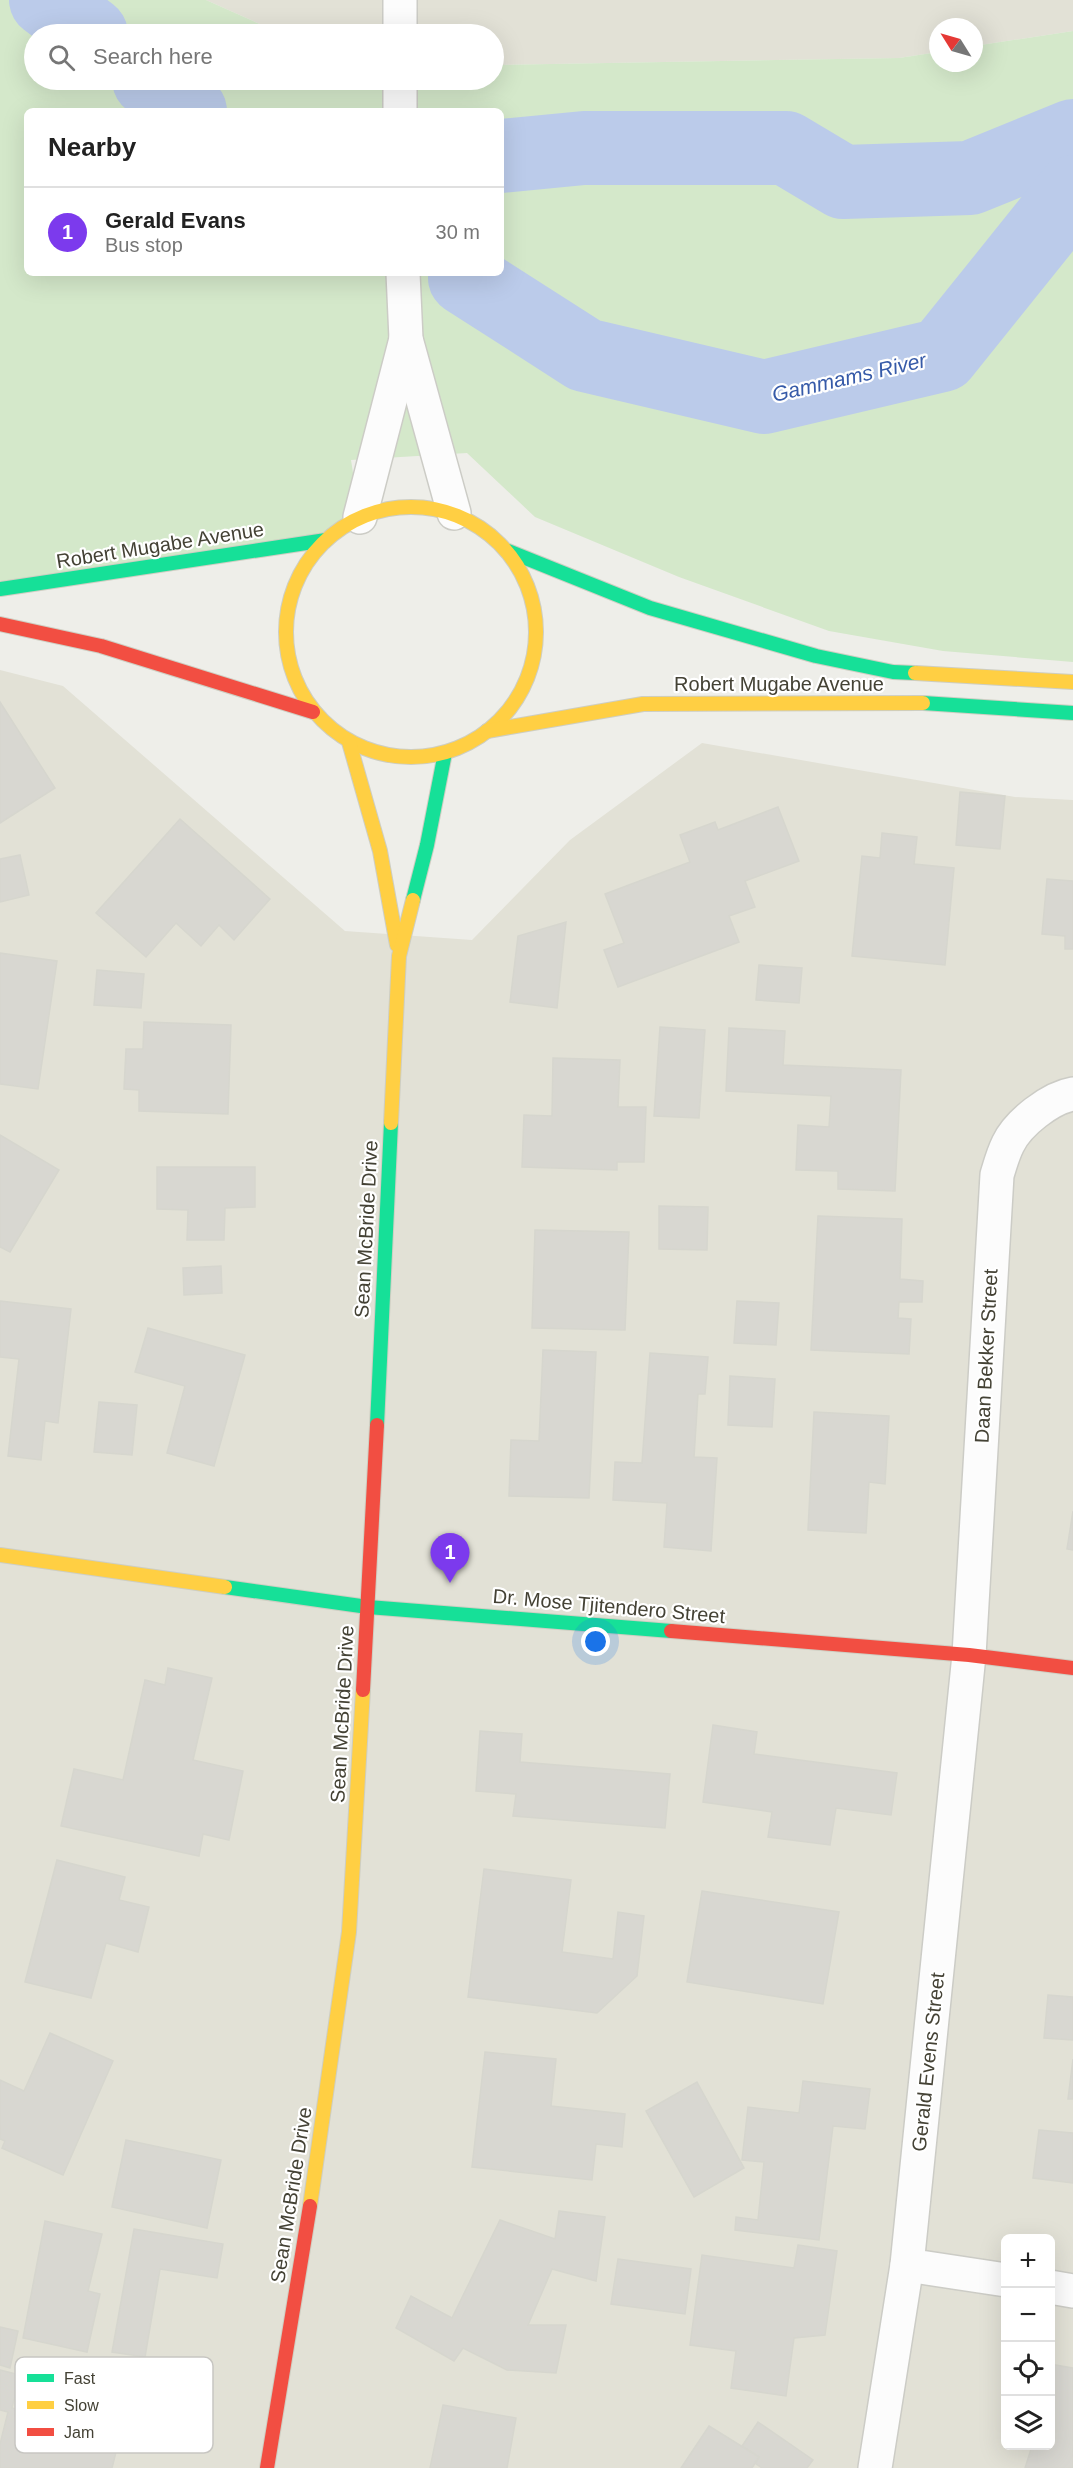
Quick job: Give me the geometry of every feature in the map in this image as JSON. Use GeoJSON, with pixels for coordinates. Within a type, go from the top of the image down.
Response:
{"type":"FeatureCollection","features":[{"type":"Feature","properties":{"kind":"main road"},"geometry":{"type":"LineString","coordinates":[[423,506],[454,513],[475,523],[508,551],[528,587],[536,626],[531,666],[514,702],[487,731],[467,744],[445,753],[412,758],[379,754],[349,742],[329,729],[313,712],[291,670],[285,623],[297,578],[326,540],[360,517],[391,508],[423,506]]}},
{"type":"Feature","properties":{"kind":"main road","name":"Robert Mugabe Avenue"},"geometry":{"type":"LineString","coordinates":[[0,589],[326,540]]}},
{"type":"Feature","properties":{"kind":"main road","name":"Robert Mugabe Avenue"},"geometry":{"type":"LineString","coordinates":[[508,551],[650,608],[816,656],[893,672],[1073,682]]}},
{"type":"Feature","properties":{"kind":"main road"},"geometry":{"type":"LineString","coordinates":[[0,624],[101,646],[313,712]]}},
{"type":"Feature","properties":{"kind":"main road","name":"Robert Mugabe Avenue"},"geometry":{"type":"LineString","coordinates":[[487,731],[644,704],[944,703],[1073,713]]}},
{"type":"Feature","properties":{"kind":"main road","name":"Sean McBride Drive"},"geometry":{"type":"LineString","coordinates":[[349,742],[380,851],[399,956]]}},
{"type":"Feature","properties":{"kind":"main road","name":"Sean McBride Drive"},"geometry":{"type":"LineString","coordinates":[[267,2468],[307,2229],[349,1932],[368,1607],[399,956],[428,845],[445,753]]}},
{"type":"Feature","properties":{"kind":"main road","name":"Dr. Mose Tjitendero Street"},"geometry":{"type":"LineString","coordinates":[[0,1555],[368,1607],[969,1655],[1073,1668]]}},
{"type":"Feature","properties":{"kind":"street"},"geometry":{"type":"LineString","coordinates":[[400,0],[400,24]]}},
{"type":"Feature","properties":{"kind":"street"},"geometry":{"type":"LineString","coordinates":[[400,90],[400,108]]}},
{"type":"Feature","properties":{"kind":"street"},"geometry":{"type":"LineString","coordinates":[[403,276],[406,339],[454,513]]}},
{"type":"Feature","properties":{"kind":"street"},"geometry":{"type":"LineString","coordinates":[[360,517],[406,339]]}},
{"type":"Feature","properties":{"kind":"street","name":"Daan Bekker Street"},"geometry":{"type":"LineString","coordinates":[[969,1655],[997,1175],[1009,1142],[1037,1110],[1064,1095],[1073,1094]]}},
{"type":"Feature","properties":{"kind":"street","name":"Gerald Evens Street"},"geometry":{"type":"LineString","coordinates":[[875,2468],[907,2265],[969,1655]]}},
{"type":"Feature","properties":{"kind":"street"},"geometry":{"type":"LineString","coordinates":[[907,2265],[1001,2279]]}},
{"type":"Feature","properties":{"kind":"street"},"geometry":{"type":"LineString","coordinates":[[1055,2288],[1073,2291]]}},
{"type":"Feature","properties":{"kind":"shaded area"},"geometry":{"type":"Polygon","coordinates":[[[206,0],[1073,0],[1073,31],[983,45],[983,18],[929,18],[929,53],[899,58],[504,65],[504,24],[260,24],[206,0]]]}},
{"type":"Feature","properties":{"kind":"shaded area"},"geometry":{"type":"Polygon","coordinates":[[[0,670],[63,686],[345,931],[472,940],[570,840],[702,743],[1015,797],[1073,800],[1073,2468],[0,2468],[0,670]]]}},
{"type":"Feature","properties":{"kind":"green space"},"geometry":{"type":"Polygon","coordinates":[[[0,0],[206,0],[260,24],[24,24],[24,90],[504,90],[504,65],[899,58],[929,53],[929,72],[983,72],[983,45],[1073,31],[1073,662],[943,651],[829,631],[679,577],[535,517],[467,453],[351,460],[360,517],[326,540],[0,590],[0,0]]]}},
{"type":"Feature","properties":{"kind":"building"},"geometry":{"type":"Polygon","coordinates":[[[0,702],[55,788],[0,823],[0,702]]]}},
{"type":"Feature","properties":{"kind":"building"},"geometry":{"type":"Polygon","coordinates":[[[960,792],[1005,796],[1000,849],[956,845],[960,792]]]}},
{"type":"Feature","properties":{"kind":"building"},"geometry":{"type":"Polygon","coordinates":[[[778,807],[799,861],[745,881],[755,907],[729,916],[739,942],[618,987],[604,950],[624,943],[605,894],[690,862],[680,835],[715,822],[718,830],[778,807]]]}},
{"type":"Feature","properties":{"kind":"building"},"geometry":{"type":"Polygon","coordinates":[[[180,819],[270,899],[234,940],[219,925],[201,946],[176,923],[146,957],[96,913],[180,819]]]}},
{"type":"Feature","properties":{"kind":"building"},"geometry":{"type":"Polygon","coordinates":[[[882,833],[917,837],[914,864],[954,868],[945,965],[852,956],[862,856],[880,858],[882,833]]]}},
{"type":"Feature","properties":{"kind":"building"},"geometry":{"type":"Polygon","coordinates":[[[20,855],[29,895],[0,902],[0,859],[20,855]]]}},
{"type":"Feature","properties":{"kind":"building"},"geometry":{"type":"Polygon","coordinates":[[[1047,879],[1073,881],[1073,949],[1065,949],[1065,936],[1042,934],[1047,879]]]}},
{"type":"Feature","properties":{"kind":"building"},"geometry":{"type":"Polygon","coordinates":[[[566,922],[557,1008],[510,1002],[518,936],[566,922]]]}},
{"type":"Feature","properties":{"kind":"building"},"geometry":{"type":"Polygon","coordinates":[[[0,953],[57,961],[38,1089],[0,1084],[0,953]]]}},
{"type":"Feature","properties":{"kind":"building"},"geometry":{"type":"Polygon","coordinates":[[[759,965],[802,968],[799,1003],[756,1000],[759,965]]]}},
{"type":"Feature","properties":{"kind":"building"},"geometry":{"type":"Polygon","coordinates":[[[97,970],[144,974],[141,1008],[94,1005],[97,970]]]}},
{"type":"Feature","properties":{"kind":"building"},"geometry":{"type":"Polygon","coordinates":[[[144,1022],[231,1025],[228,1114],[139,1111],[139,1090],[124,1089],[126,1049],[143,1049],[144,1022]]]}},
{"type":"Feature","properties":{"kind":"building"},"geometry":{"type":"Polygon","coordinates":[[[660,1027],[705,1030],[699,1118],[654,1116],[660,1027]]]}},
{"type":"Feature","properties":{"kind":"building"},"geometry":{"type":"Polygon","coordinates":[[[729,1028],[785,1031],[783,1065],[901,1070],[895,1191],[838,1189],[838,1171],[796,1170],[798,1125],[829,1127],[831,1096],[726,1091],[729,1028]]]}},
{"type":"Feature","properties":{"kind":"building"},"geometry":{"type":"Polygon","coordinates":[[[553,1058],[620,1060],[618,1107],[646,1107],[644,1162],[617,1162],[617,1170],[522,1167],[524,1115],[552,1116],[553,1058]]]}},
{"type":"Feature","properties":{"kind":"building"},"geometry":{"type":"Polygon","coordinates":[[[0,1135],[59,1170],[10,1252],[0,1247],[0,1135]]]}},
{"type":"Feature","properties":{"kind":"building"},"geometry":{"type":"Polygon","coordinates":[[[157,1167],[255,1167],[255,1207],[225,1208],[224,1240],[187,1240],[188,1210],[157,1209],[157,1167]]]}},
{"type":"Feature","properties":{"kind":"building"},"geometry":{"type":"Polygon","coordinates":[[[659,1206],[708,1207],[707,1250],[659,1249],[659,1206]]]}},
{"type":"Feature","properties":{"kind":"building"},"geometry":{"type":"Polygon","coordinates":[[[818,1216],[902,1219],[900,1279],[923,1281],[922,1302],[899,1302],[898,1318],[911,1319],[909,1354],[811,1350],[818,1216]]]}},
{"type":"Feature","properties":{"kind":"building"},"geometry":{"type":"Polygon","coordinates":[[[535,1230],[629,1232],[625,1330],[532,1328],[535,1230]]]}},
{"type":"Feature","properties":{"kind":"building"},"geometry":{"type":"Polygon","coordinates":[[[221,1266],[222,1293],[184,1295],[183,1268],[221,1266]]]}},
{"type":"Feature","properties":{"kind":"building"},"geometry":{"type":"Polygon","coordinates":[[[0,1301],[71,1309],[58,1423],[45,1421],[41,1460],[8,1456],[19,1359],[0,1357],[0,1301]]]}},
{"type":"Feature","properties":{"kind":"building"},"geometry":{"type":"Polygon","coordinates":[[[737,1301],[779,1303],[776,1345],[734,1343],[737,1301]]]}},
{"type":"Feature","properties":{"kind":"building"},"geometry":{"type":"Polygon","coordinates":[[[148,1328],[245,1355],[214,1466],[167,1453],[185,1386],[135,1372],[148,1328]]]}},
{"type":"Feature","properties":{"kind":"building"},"geometry":{"type":"Polygon","coordinates":[[[543,1350],[596,1352],[589,1498],[509,1496],[511,1440],[539,1441],[543,1350]]]}},
{"type":"Feature","properties":{"kind":"building"},"geometry":{"type":"Polygon","coordinates":[[[650,1353],[708,1357],[705,1394],[698,1394],[694,1457],[717,1458],[711,1551],[664,1547],[667,1503],[613,1500],[615,1462],[642,1463],[650,1353]]]}},
{"type":"Feature","properties":{"kind":"building"},"geometry":{"type":"Polygon","coordinates":[[[730,1376],[775,1379],[772,1427],[728,1425],[730,1376]]]}},
{"type":"Feature","properties":{"kind":"building"},"geometry":{"type":"Polygon","coordinates":[[[99,1402],[137,1405],[132,1455],[94,1452],[99,1402]]]}},
{"type":"Feature","properties":{"kind":"building"},"geometry":{"type":"Polygon","coordinates":[[[814,1412],[889,1416],[885,1484],[869,1482],[866,1533],[808,1530],[814,1412]]]}},
{"type":"Feature","properties":{"kind":"building"},"geometry":{"type":"Polygon","coordinates":[[[1073,1511],[1073,1550],[1067,1549],[1073,1511]]]}},
{"type":"Feature","properties":{"kind":"building"},"geometry":{"type":"Polygon","coordinates":[[[168,1668],[212,1678],[193,1760],[243,1771],[229,1840],[203,1834],[199,1856],[61,1826],[74,1769],[123,1780],[145,1680],[165,1685],[168,1668]]]}},
{"type":"Feature","properties":{"kind":"building"},"geometry":{"type":"Polygon","coordinates":[[[713,1725],[757,1732],[754,1754],[897,1773],[891,1815],[836,1808],[830,1845],[768,1837],[772,1812],[703,1802],[713,1725]]]}},
{"type":"Feature","properties":{"kind":"building"},"geometry":{"type":"Polygon","coordinates":[[[480,1731],[522,1734],[520,1762],[670,1774],[665,1828],[513,1816],[516,1794],[476,1791],[480,1731]]]}},
{"type":"Feature","properties":{"kind":"building"},"geometry":{"type":"Polygon","coordinates":[[[57,1860],[125,1877],[119,1900],[149,1907],[138,1952],[106,1943],[91,1998],[25,1982],[57,1860]]]}},
{"type":"Feature","properties":{"kind":"building"},"geometry":{"type":"Polygon","coordinates":[[[484,1869],[571,1880],[562,1952],[613,1959],[618,1912],[644,1916],[637,1976],[597,2013],[468,1997],[484,1869]]]}},
{"type":"Feature","properties":{"kind":"building"},"geometry":{"type":"Polygon","coordinates":[[[702,1891],[839,1912],[823,2004],[687,1982],[702,1891]]]}},
{"type":"Feature","properties":{"kind":"building"},"geometry":{"type":"Polygon","coordinates":[[[1048,1995],[1073,1997],[1073,2040],[1044,2038],[1048,1995]]]}},
{"type":"Feature","properties":{"kind":"building"},"geometry":{"type":"Polygon","coordinates":[[[50,2033],[113,2061],[63,2175],[2,2148],[5,2141],[0,2139],[0,2080],[24,2091],[50,2033]]]}},
{"type":"Feature","properties":{"kind":"building"},"geometry":{"type":"Polygon","coordinates":[[[485,2052],[556,2059],[551,2106],[625,2114],[622,2147],[596,2144],[592,2180],[472,2167],[485,2052]]]}},
{"type":"Feature","properties":{"kind":"building"},"geometry":{"type":"Polygon","coordinates":[[[1073,2059],[1073,2099],[1068,2099],[1073,2059]]]}},
{"type":"Feature","properties":{"kind":"building"},"geometry":{"type":"Polygon","coordinates":[[[803,2081],[870,2089],[865,2129],[833,2126],[819,2240],[735,2230],[736,2217],[758,2220],[764,2162],[742,2160],[748,2107],[799,2113],[803,2081]]]}},
{"type":"Feature","properties":{"kind":"building"},"geometry":{"type":"Polygon","coordinates":[[[697,2082],[744,2168],[694,2197],[646,2111],[697,2082]]]}},
{"type":"Feature","properties":{"kind":"building"},"geometry":{"type":"Polygon","coordinates":[[[1039,2130],[1073,2133],[1073,2183],[1033,2178],[1039,2130]]]}},
{"type":"Feature","properties":{"kind":"building"},"geometry":{"type":"Polygon","coordinates":[[[126,2140],[221,2160],[207,2228],[112,2207],[126,2140]]]}},
{"type":"Feature","properties":{"kind":"building"},"geometry":{"type":"Polygon","coordinates":[[[559,2211],[605,2217],[596,2281],[552,2269],[528,2325],[566,2325],[556,2373],[507,2370],[463,2348],[454,2361],[396,2328],[411,2296],[452,2318],[500,2220],[555,2239],[559,2211]]]}},
{"type":"Feature","properties":{"kind":"building"},"geometry":{"type":"Polygon","coordinates":[[[45,2221],[102,2234],[88,2291],[100,2294],[87,2352],[23,2338],[45,2221]]]}},
{"type":"Feature","properties":{"kind":"building"},"geometry":{"type":"Polygon","coordinates":[[[134,2229],[223,2244],[217,2278],[160,2269],[145,2357],[112,2352],[134,2229]]]}},
{"type":"Feature","properties":{"kind":"building"},"geometry":{"type":"Polygon","coordinates":[[[798,2245],[837,2251],[825,2335],[794,2338],[786,2396],[731,2388],[736,2351],[690,2345],[702,2255],[794,2268],[798,2245]]]}},
{"type":"Feature","properties":{"kind":"building"},"geometry":{"type":"Polygon","coordinates":[[[618,2259],[691,2269],[685,2314],[611,2304],[618,2259]]]}},
{"type":"Feature","properties":{"kind":"building"},"geometry":{"type":"Polygon","coordinates":[[[0,2327],[18,2331],[10,2368],[0,2365],[0,2327]]]}},
{"type":"Feature","properties":{"kind":"building"},"geometry":{"type":"Polygon","coordinates":[[[1055,2365],[1073,2368],[1073,2468],[1025,2468],[1031,2450],[1055,2450],[1055,2365]]]}},
{"type":"Feature","properties":{"kind":"building"},"geometry":{"type":"Polygon","coordinates":[[[0,2370],[15,2374],[15,2396],[12,2408],[15,2409],[15,2453],[116,2453],[112,2468],[0,2468],[0,2444],[8,2412],[0,2410],[0,2370]]]}},
{"type":"Feature","properties":{"kind":"building"},"geometry":{"type":"Polygon","coordinates":[[[443,2405],[516,2418],[507,2468],[430,2468],[443,2405]]]}},
{"type":"Feature","properties":{"kind":"building"},"geometry":{"type":"Polygon","coordinates":[[[758,2422],[813,2460],[807,2468],[762,2468],[755,2463],[759,2457],[742,2446],[758,2422]]]}},
{"type":"Feature","properties":{"kind":"building"},"geometry":{"type":"Polygon","coordinates":[[[709,2426],[759,2457],[752,2468],[681,2468],[709,2426]]]}},
{"type":"Feature","properties":{"kind":"waterway","name":"Gammams River"},"geometry":{"type":"LineString","coordinates":[[46,0],[78,24]]}},
{"type":"Feature","properties":{"kind":"waterway","name":"Gammams River"},"geometry":{"type":"LineString","coordinates":[[162,90],[186,108]]}},
{"type":"Feature","properties":{"kind":"waterway","name":"Gammams River"},"geometry":{"type":"LineString","coordinates":[[504,156],[584,148],[786,148],[843,182],[970,178],[1073,136]]}},
{"type":"Feature","properties":{"kind":"waterway","name":"Gammams River"},"geometry":{"type":"LineString","coordinates":[[465,278],[585,355],[764,397],[942,355],[1073,192]]}},
{"type":"Feature","properties":{"kind":"traffic: fast"},"geometry":{"type":"LineString","coordinates":[[0,589],[326,540]]}},
{"type":"Feature","properties":{"kind":"traffic: fast"},"geometry":{"type":"LineString","coordinates":[[508,551],[650,608],[816,656],[893,672],[915,673]]}},
{"type":"Feature","properties":{"kind":"traffic: fast"},"geometry":{"type":"LineString","coordinates":[[923,703],[1073,713]]}},
{"type":"Feature","properties":{"kind":"traffic: fast"},"geometry":{"type":"LineString","coordinates":[[413,900],[427,845],[445,753]]}},
{"type":"Feature","properties":{"kind":"traffic: fast"},"geometry":{"type":"LineString","coordinates":[[377,1425],[391,1123]]}},
{"type":"Feature","properties":{"kind":"traffic: fast"},"geometry":{"type":"LineString","coordinates":[[225,1587],[368,1607],[671,1631]]}},
{"type":"Feature","properties":{"kind":"traffic: slow"},"geometry":{"type":"LineString","coordinates":[[411,507],[447,512],[470,522],[490,535],[508,553],[521,573],[531,596],[536,632],[531,668],[521,691],[508,711],[490,729],[470,742],[447,752],[411,757],[375,752],[352,742],[332,729],[314,711],[301,691],[291,668],[286,632],[291,596],[301,573],[314,553],[332,535],[352,522],[375,512],[411,507]]}},
{"type":"Feature","properties":{"kind":"traffic: slow"},"geometry":{"type":"LineString","coordinates":[[915,673],[1073,682]]}},
{"type":"Feature","properties":{"kind":"traffic: slow"},"geometry":{"type":"LineString","coordinates":[[487,731],[643,704],[923,703]]}},
{"type":"Feature","properties":{"kind":"traffic: slow"},"geometry":{"type":"LineString","coordinates":[[349,742],[380,851],[397,945]]}},
{"type":"Feature","properties":{"kind":"traffic: slow"},"geometry":{"type":"LineString","coordinates":[[391,1123],[399,956],[413,900]]}},
{"type":"Feature","properties":{"kind":"traffic: slow"},"geometry":{"type":"LineString","coordinates":[[0,1555],[225,1587]]}},
{"type":"Feature","properties":{"kind":"traffic: slow"},"geometry":{"type":"LineString","coordinates":[[310,2206],[349,1932],[363,1690]]}},
{"type":"Feature","properties":{"kind":"traffic: jam"},"geometry":{"type":"LineString","coordinates":[[0,624],[101,646],[313,712]]}},
{"type":"Feature","properties":{"kind":"traffic: jam"},"geometry":{"type":"LineString","coordinates":[[363,1690],[377,1425]]}},
{"type":"Feature","properties":{"kind":"traffic: jam"},"geometry":{"type":"LineString","coordinates":[[671,1631],[969,1655],[1073,1668]]}},
{"type":"Feature","properties":{"kind":"traffic: jam"},"geometry":{"type":"LineString","coordinates":[[267,2468],[310,2206]]}},
{"type":"Feature","properties":{"kind":"place","name":"Gerald Evans"},"geometry":{"type":"Point","coordinates":[450,1583]}}]}
